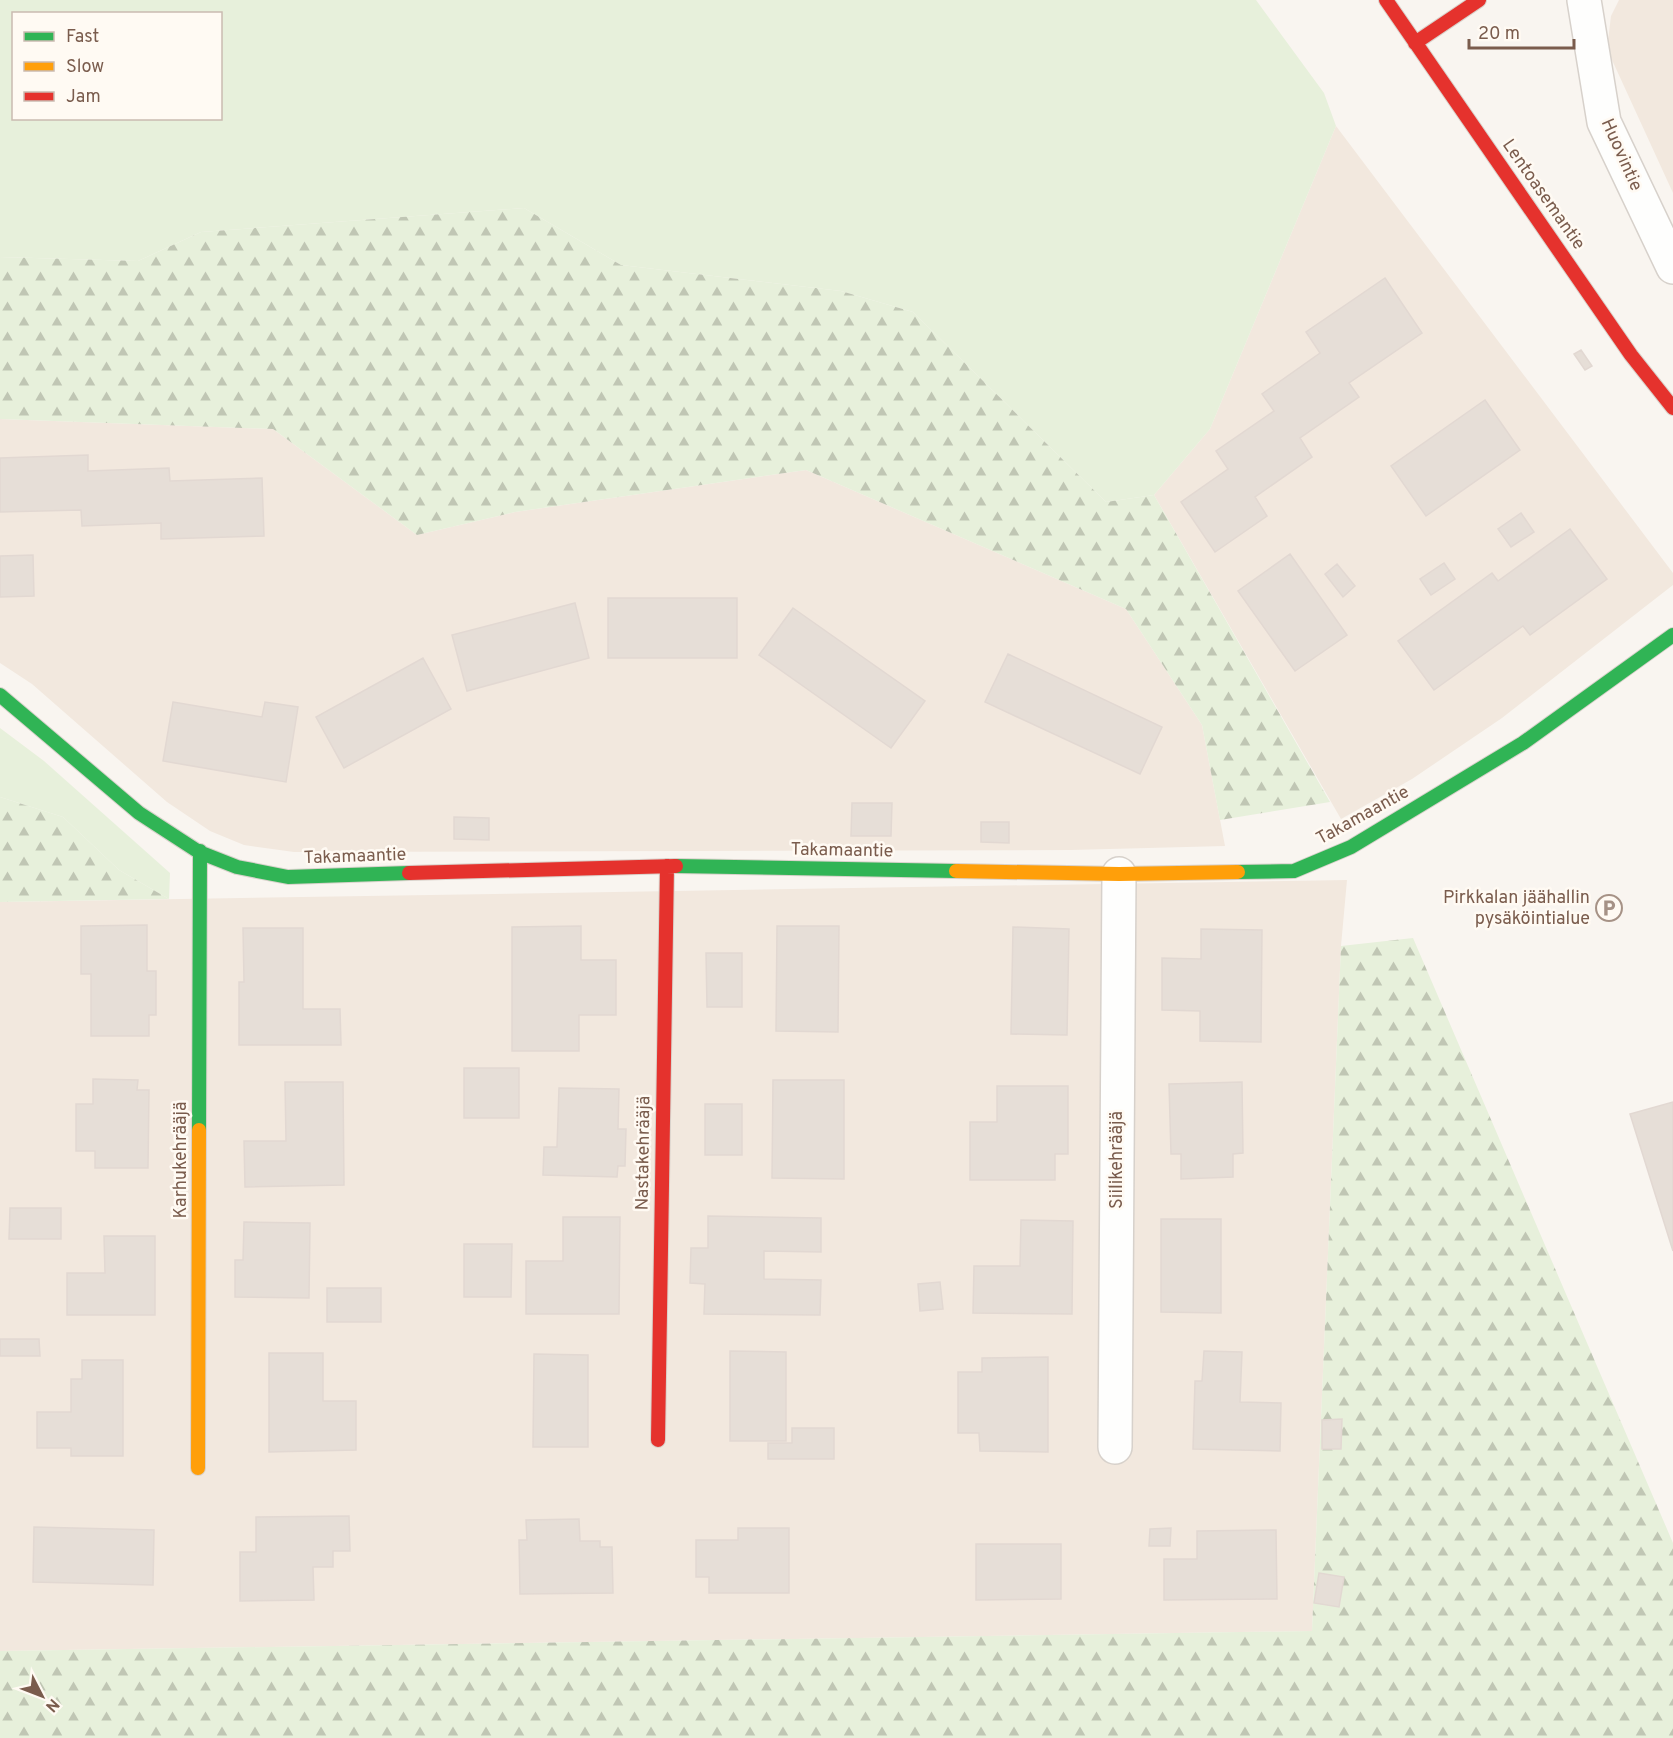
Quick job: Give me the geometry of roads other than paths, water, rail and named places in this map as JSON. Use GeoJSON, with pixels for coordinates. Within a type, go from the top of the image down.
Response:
{"type":"FeatureCollection","features":[{"type":"Feature","properties":{"kind":"street","name":"Lentoasemantie"},"geometry":{"type":"LineString","coordinates":[[1386,0],[1631,355],[1673,408]]}},
{"type":"Feature","properties":{"kind":"street"},"geometry":{"type":"LineString","coordinates":[[1415,43],[1479,0]]}},
{"type":"Feature","properties":{"kind":"street","name":"Huovintie"},"geometry":{"type":"LineString","coordinates":[[1584,0],[1604,123],[1673,267]]}},
{"type":"Feature","properties":{"kind":"street","name":"Takamaantie"},"geometry":{"type":"LineString","coordinates":[[0,695],[107,787],[165,831],[230,866],[288,877],[667,866],[1119,874],[1294,871],[1351,848],[1523,743],[1673,635]]}},
{"type":"Feature","properties":{"kind":"street","name":"Karhukehrääjä"},"geometry":{"type":"LineString","coordinates":[[198,1468],[200,851]]}},
{"type":"Feature","properties":{"kind":"street","name":"Nastakehrääjä"},"geometry":{"type":"LineString","coordinates":[[658,1440],[667,866]]}},
{"type":"Feature","properties":{"kind":"street","name":"Siilikehrääjä"},"geometry":{"type":"LineString","coordinates":[[1115,1447],[1119,874]]}},
{"type":"Feature","properties":{"kind":"place","name":"Pirkkalan jäähallin pysäköintialue"},"geometry":{"type":"Point","coordinates":[1609,908]}}]}
